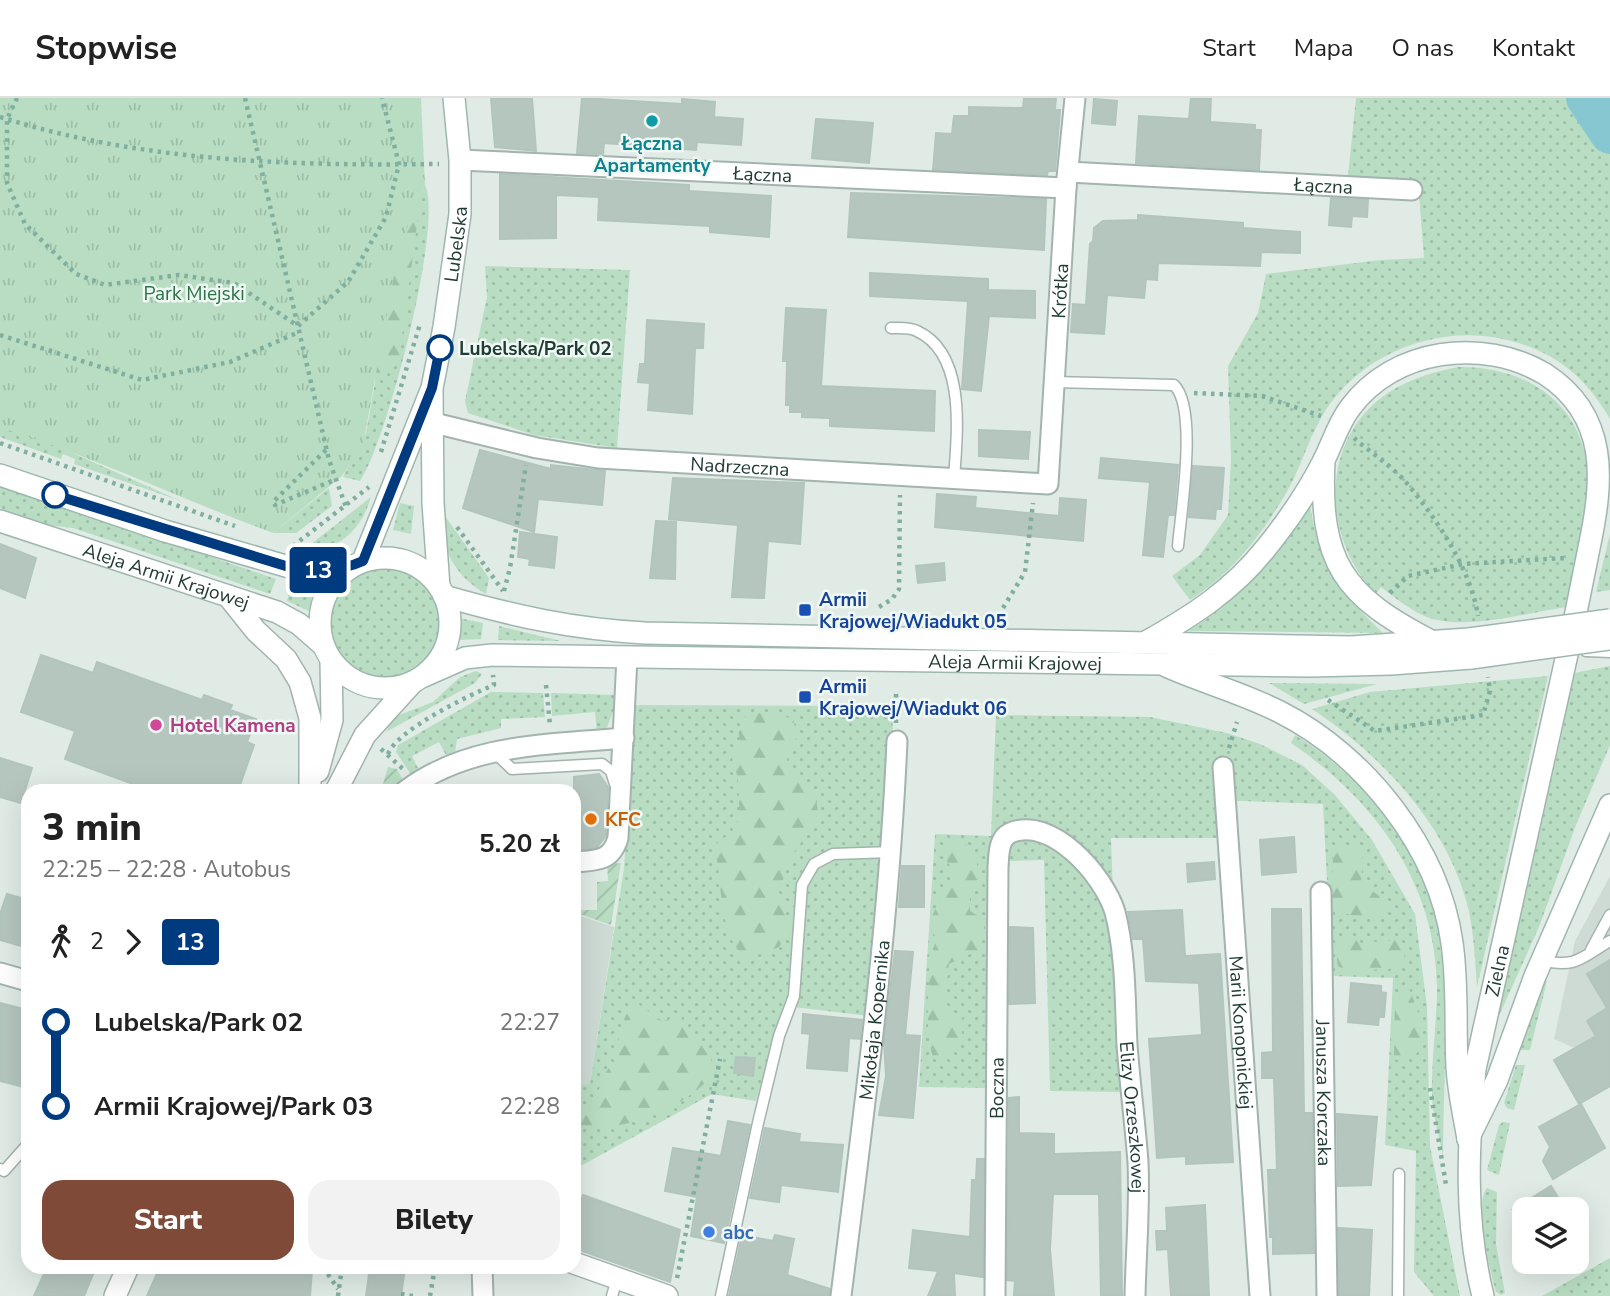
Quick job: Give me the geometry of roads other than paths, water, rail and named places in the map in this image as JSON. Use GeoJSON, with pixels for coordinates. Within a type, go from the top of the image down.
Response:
{"type":"FeatureCollection","features":[{"type":"Feature","properties":{"kind":"main road","name":"Lubelska"},"geometry":{"type":"LineString","coordinates":[[358,564],[432,388],[452,280],[460,214],[450,162],[454,98]]}},
{"type":"Feature","properties":{"kind":"main road","name":"Zielna"},"geometry":{"type":"LineString","coordinates":[[1324,460],[1342,419],[1359,397],[1382,378],[1421,359],[1449,353],[1495,355],[1525,364],[1560,384],[1580,405],[1593,427],[1601,469],[1598,513],[1475,1069],[1468,1139],[1471,1234],[1483,1296]]}},
{"type":"Feature","properties":{"kind":"main road","name":"Lubelska"},"geometry":{"type":"LineString","coordinates":[[432,388],[433,503],[442,591]]}},
{"type":"Feature","properties":{"kind":"main road"},"geometry":{"type":"LineString","coordinates":[[1324,460],[1324,522],[1338,564],[1355,590],[1372,607],[1433,642]]}},
{"type":"Feature","properties":{"kind":"main road"},"geometry":{"type":"LineString","coordinates":[[1144,643],[1196,613],[1241,577],[1280,528],[1324,460]]}},
{"type":"Feature","properties":{"kind":"main road"},"geometry":{"type":"LineString","coordinates":[[0,475],[165,531],[289,567],[315,570],[358,564],[378,558],[402,559],[423,570],[442,591],[450,615],[450,636],[438,661],[365,736],[344,784]]}},
{"type":"Feature","properties":{"kind":"main road","name":"Aleja Armii Krajowej"},"geometry":{"type":"LineString","coordinates":[[0,521],[289,618],[327,652]]}},
{"type":"Feature","properties":{"kind":"main road"},"geometry":{"type":"LineString","coordinates":[[313,784],[332,720],[327,652],[320,619],[324,600],[333,583],[358,564]]}},
{"type":"Feature","properties":{"kind":"main road","name":"Aleja Armii Krajowej"},"geometry":{"type":"LineString","coordinates":[[442,591],[497,613],[601,631],[1351,647],[1433,642],[1470,648],[1610,639]]}},
{"type":"Feature","properties":{"kind":"main road"},"geometry":{"type":"LineString","coordinates":[[228,596],[256,631],[286,659],[304,691],[310,718],[311,784]]}},
{"type":"Feature","properties":{"kind":"main road","name":"Aleja Armii Krajowej"},"geometry":{"type":"LineString","coordinates":[[419,679],[476,655],[1353,666],[1470,648],[1610,620]]}},
{"type":"Feature","properties":{"kind":"main road"},"geometry":{"type":"LineString","coordinates":[[327,652],[345,675],[368,686],[388,688],[419,679]]}},
{"type":"Feature","properties":{"kind":"main road"},"geometry":{"type":"LineString","coordinates":[[1158,663],[1264,704],[1305,727],[1363,776],[1406,828],[1438,889],[1449,926],[1455,976],[1457,1068],[1468,1139]]}},
{"type":"Feature","properties":{"kind":"main road"},"geometry":{"type":"LineString","coordinates":[[1468,1139],[1497,1080],[1542,960],[1610,805]]}},
{"type":"Feature","properties":{"kind":"main road"},"geometry":{"type":"LineString","coordinates":[[581,1267],[615,1287],[671,1293]]}},
{"type":"Feature","properties":{"kind":"main road"},"geometry":{"type":"LineString","coordinates":[[116,1296],[125,1274]]}},
{"type":"Feature","properties":{"kind":"street","name":"Krótka"},"geometry":{"type":"LineString","coordinates":[[1041,489],[1054,382],[1075,98]]}},
{"type":"Feature","properties":{"kind":"street","name":"Łączna"},"geometry":{"type":"LineString","coordinates":[[450,162],[1412,190]]}},
{"type":"Feature","properties":{"kind":"street","name":"Nadrzeczna"},"geometry":{"type":"LineString","coordinates":[[434,424],[537,448],[598,458],[954,479],[1041,489]]}},
{"type":"Feature","properties":{"kind":"street"},"geometry":{"type":"LineString","coordinates":[[581,861],[606,859],[615,847],[624,738],[627,657]]}},
{"type":"Feature","properties":{"kind":"street"},"geometry":{"type":"LineString","coordinates":[[416,784],[440,768],[492,751],[624,738]]}},
{"type":"Feature","properties":{"kind":"street","name":"Mikołaja Kopernika"},"geometry":{"type":"LineString","coordinates":[[841,1296],[873,1040],[892,852],[897,741]]}},
{"type":"Feature","properties":{"kind":"street","name":"Marii Konopnickiej"},"geometry":{"type":"LineString","coordinates":[[1223,767],[1260,1296]]}},
{"type":"Feature","properties":{"kind":"street","name":"Boczna"},"geometry":{"type":"LineString","coordinates":[[995,1296],[998,881],[1001,842],[1009,834],[1045,831],[1081,858],[1114,909],[1120,940]]}},
{"type":"Feature","properties":{"kind":"street","name":"Janusza Korczaka"},"geometry":{"type":"LineString","coordinates":[[1321,892],[1327,1296]]}},
{"type":"Feature","properties":{"kind":"street","name":"Elizy Orzeszkowej"},"geometry":{"type":"LineString","coordinates":[[1120,940],[1132,1123],[1138,1160],[1135,1296]]}},
{"type":"Feature","properties":{"kind":"street"},"geometry":{"type":"LineString","coordinates":[[0,973],[21,979]]}},
{"type":"Feature","properties":{"kind":"street"},"geometry":{"type":"LineString","coordinates":[[482,1274],[482,1296]]}},
{"type":"Feature","properties":{"kind":"lane"},"geometry":{"type":"LineString","coordinates":[[891,328],[915,329],[933,341],[943,353],[956,414],[954,479]]}},
{"type":"Feature","properties":{"kind":"lane"},"geometry":{"type":"LineString","coordinates":[[1054,382],[1174,385],[1182,393],[1187,424],[1178,546]]}},
{"type":"Feature","properties":{"kind":"lane"},"geometry":{"type":"LineString","coordinates":[[1568,650],[1610,652]]}},
{"type":"Feature","properties":{"kind":"lane"},"geometry":{"type":"LineString","coordinates":[[492,751],[512,769],[595,763],[611,771],[615,780],[607,845],[599,852],[581,853]]}},
{"type":"Feature","properties":{"kind":"lane"},"geometry":{"type":"LineString","coordinates":[[721,1296],[758,1123],[779,1036],[793,996],[802,885],[814,864],[833,854],[859,850],[892,852]]}},
{"type":"Feature","properties":{"kind":"lane"},"geometry":{"type":"LineString","coordinates":[[1589,953],[1610,915]]}},
{"type":"Feature","properties":{"kind":"lane"},"geometry":{"type":"LineString","coordinates":[[1542,960],[1564,965],[1610,941]]}},
{"type":"Feature","properties":{"kind":"lane"},"geometry":{"type":"LineString","coordinates":[[0,1169],[4,1171],[21,1152]]}},
{"type":"Feature","properties":{"kind":"lane"},"geometry":{"type":"LineString","coordinates":[[1398,1296],[1399,1174]]}},
{"type":"Feature","properties":{"kind":"waterway"},"geometry":{"type":"LineString","coordinates":[[1586,98],[1610,134]]}},
{"type":"Feature","properties":{"kind":"place","name":"Łączna Apartamenty"},"geometry":{"type":"Point","coordinates":[652,121]}},
{"type":"Feature","properties":{"kind":"place","name":"Lubelska/Park 02"},"geometry":{"type":"Point","coordinates":[440,348]}},
{"type":"Feature","properties":{"kind":"place","name":"Armii Krajowej/Wiadukt 05"},"geometry":{"type":"Point","coordinates":[805,610]}},
{"type":"Feature","properties":{"kind":"place","name":"Armii Krajowej/Wiadukt 06"},"geometry":{"type":"Point","coordinates":[805,697]}},
{"type":"Feature","properties":{"kind":"place","name":"Hotel Kamena"},"geometry":{"type":"Point","coordinates":[156,725]}},
{"type":"Feature","properties":{"kind":"place","name":"KFC"},"geometry":{"type":"Point","coordinates":[591,819]}},
{"type":"Feature","properties":{"kind":"place","name":"abc"},"geometry":{"type":"Point","coordinates":[709,1232]}},
{"type":"Feature","properties":{"kind":"park label","name":"Park Miejski"},"geometry":{"type":"Point","coordinates":[194,293]}}]}
